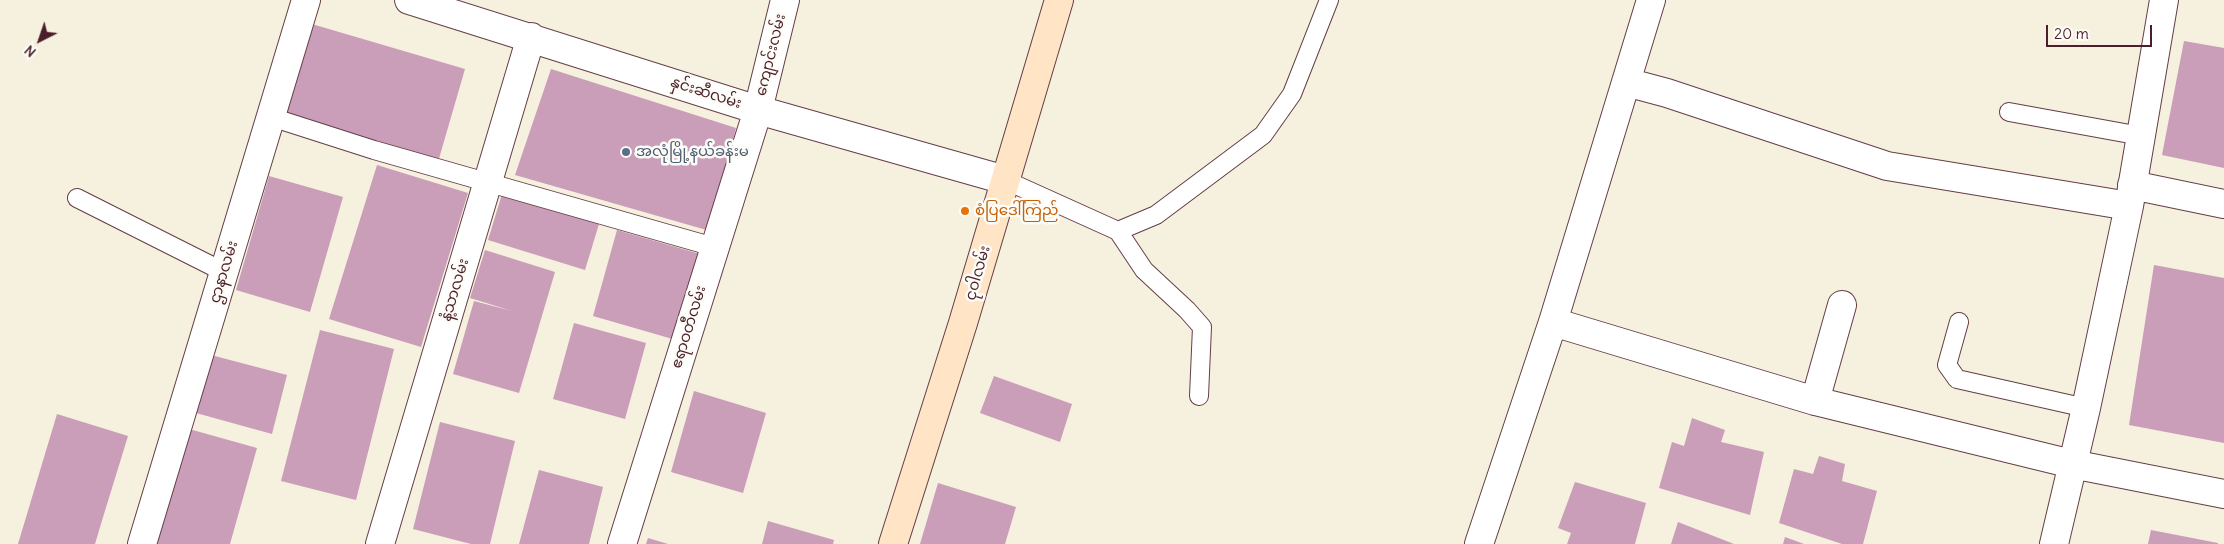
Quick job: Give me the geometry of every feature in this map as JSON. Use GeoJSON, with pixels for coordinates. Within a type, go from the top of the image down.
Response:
{"type":"FeatureCollection","features":[{"type":"Feature","properties":{"kind":"street","name":"ဌာနာလမ်း"},"geometry":{"type":"LineString","coordinates":[[142,544],[306,0]]}},
{"type":"Feature","properties":{"kind":"street","name":"နှင်းဆီလမ်း"},"geometry":{"type":"LineString","coordinates":[[409,0],[758,110],[1005,180]]}},
{"type":"Feature","properties":{"kind":"street","name":"ကျောင်းလမ်း"},"geometry":{"type":"LineString","coordinates":[[758,110],[784,0]]}},
{"type":"Feature","properties":{"kind":"street","name":"ငုဝါလမ်း"},"geometry":{"type":"LineString","coordinates":[[893,544],[963,323],[1059,0]]}},
{"type":"Feature","properties":{"kind":"street"},"geometry":{"type":"LineString","coordinates":[[1480,544],[1553,322],[1650,0]]}},
{"type":"Feature","properties":{"kind":"street"},"geometry":{"type":"LineString","coordinates":[[2054,544],[2086,408],[2130,196],[2164,0]]}},
{"type":"Feature","properties":{"kind":"street","name":"နံ့သာလမ်း"},"geometry":{"type":"LineString","coordinates":[[380,544],[531,37]]}},
{"type":"Feature","properties":{"kind":"street"},"geometry":{"type":"LineString","coordinates":[[1626,82],[1667,93],[1887,166],[2130,196],[2224,204]]}},
{"type":"Feature","properties":{"kind":"street","name":"ဧရာဝတီလမ်း"},"geometry":{"type":"LineString","coordinates":[[622,544],[758,110]]}},
{"type":"Feature","properties":{"kind":"street"},"geometry":{"type":"LineString","coordinates":[[1815,401],[1842,305]]}},
{"type":"Feature","properties":{"kind":"street"},"geometry":{"type":"LineString","coordinates":[[1553,322],[1815,401],[2072,464],[2224,494]]}},
{"type":"Feature","properties":{"kind":"lane"},"geometry":{"type":"LineString","coordinates":[[1118,230],[1156,214],[1262,135],[1292,94],[1329,0]]}},
{"type":"Feature","properties":{"kind":"lane"},"geometry":{"type":"LineString","coordinates":[[2009,112],[2141,136]]}},
{"type":"Feature","properties":{"kind":"lane"},"geometry":{"type":"LineString","coordinates":[[271,117],[374,150],[714,247]]}},
{"type":"Feature","properties":{"kind":"lane"},"geometry":{"type":"LineString","coordinates":[[1005,180],[1118,230],[1144,270],[1187,310],[1202,327],[1199,396]]}},
{"type":"Feature","properties":{"kind":"lane"},"geometry":{"type":"LineString","coordinates":[[77,198],[224,272]]}},
{"type":"Feature","properties":{"kind":"lane"},"geometry":{"type":"LineString","coordinates":[[1959,322],[1947,365],[1957,379],[2086,408]]}},
{"type":"Feature","properties":{"kind":"building"},"geometry":{"type":"Polygon","coordinates":[[[305,22],[465,69],[438,162],[278,115],[305,22]]]}},
{"type":"Feature","properties":{"kind":"building"},"geometry":{"type":"Polygon","coordinates":[[[2184,41],[2224,48],[2224,168],[2162,155],[2184,41]]]}},
{"type":"Feature","properties":{"kind":"building","name":"အလုံမြို့နယ်ခန်းမ"},"geometry":{"type":"Polygon","coordinates":[[[551,69],[736,128],[710,231],[515,175],[551,69]]]}},
{"type":"Feature","properties":{"kind":"building"},"geometry":{"type":"Polygon","coordinates":[[[377,165],[468,193],[421,347],[329,319],[377,165]]]}},
{"type":"Feature","properties":{"kind":"building"},"geometry":{"type":"Polygon","coordinates":[[[269,176],[343,197],[310,312],[236,290],[269,176]]]}},
{"type":"Feature","properties":{"kind":"building"},"geometry":{"type":"Polygon","coordinates":[[[502,194],[599,224],[585,270],[488,240],[502,194]]]}},
{"type":"Feature","properties":{"kind":"building"},"geometry":{"type":"Polygon","coordinates":[[[617,230],[700,254],[676,340],[593,316],[617,230]]]}},
{"type":"Feature","properties":{"kind":"building"},"geometry":{"type":"Polygon","coordinates":[[[485,250],[555,272],[519,393],[453,374],[474,301],[512,311],[470,298],[485,250]]]}},
{"type":"Feature","properties":{"kind":"building"},"geometry":{"type":"Polygon","coordinates":[[[2154,265],[2224,278],[2224,443],[2129,425],[2154,265]]]}},
{"type":"Feature","properties":{"kind":"building"},"geometry":{"type":"Polygon","coordinates":[[[574,323],[646,343],[625,419],[553,399],[574,323]]]}},
{"type":"Feature","properties":{"kind":"building"},"geometry":{"type":"Polygon","coordinates":[[[320,330],[394,349],[356,500],[281,481],[320,330]]]}},
{"type":"Feature","properties":{"kind":"building"},"geometry":{"type":"Polygon","coordinates":[[[211,355],[287,375],[272,434],[196,413],[211,355]]]}},
{"type":"Feature","properties":{"kind":"building"},"geometry":{"type":"Polygon","coordinates":[[[994,376],[1072,404],[1060,442],[980,413],[994,376]]]}},
{"type":"Feature","properties":{"kind":"building"},"geometry":{"type":"Polygon","coordinates":[[[694,391],[766,413],[743,493],[671,472],[694,391]]]}},
{"type":"Feature","properties":{"kind":"building"},"geometry":{"type":"Polygon","coordinates":[[[57,414],[128,436],[95,544],[18,544],[57,414]]]}},
{"type":"Feature","properties":{"kind":"building"},"geometry":{"type":"Polygon","coordinates":[[[1692,418],[1725,430],[1721,442],[1764,452],[1750,515],[1659,488],[1672,442],[1684,446],[1692,418]]]}},
{"type":"Feature","properties":{"kind":"building"},"geometry":{"type":"Polygon","coordinates":[[[440,422],[515,441],[490,544],[471,544],[413,529],[440,422]]]}},
{"type":"Feature","properties":{"kind":"building"},"geometry":{"type":"Polygon","coordinates":[[[182,427],[257,448],[230,544],[149,544],[182,427]]]}},
{"type":"Feature","properties":{"kind":"building"},"geometry":{"type":"Polygon","coordinates":[[[1819,456],[1845,464],[1842,481],[1877,491],[1863,544],[1842,544],[1779,523],[1794,469],[1813,474],[1819,456]]]}},
{"type":"Feature","properties":{"kind":"building"},"geometry":{"type":"Polygon","coordinates":[[[539,470],[603,487],[589,544],[519,544],[539,470]]]}},
{"type":"Feature","properties":{"kind":"building"},"geometry":{"type":"Polygon","coordinates":[[[1575,482],[1646,503],[1635,544],[1567,544],[1571,533],[1558,528],[1575,482]]]}},
{"type":"Feature","properties":{"kind":"building"},"geometry":{"type":"Polygon","coordinates":[[[938,483],[1016,507],[1005,544],[920,544],[938,483]]]}},
{"type":"Feature","properties":{"kind":"building"},"geometry":{"type":"Polygon","coordinates":[[[768,521],[834,540],[833,544],[762,544],[768,521]]]}},
{"type":"Feature","properties":{"kind":"building"},"geometry":{"type":"Polygon","coordinates":[[[1678,522],[1734,544],[1671,544],[1678,522]]]}},
{"type":"Feature","properties":{"kind":"building"},"geometry":{"type":"Polygon","coordinates":[[[2151,530],[2218,543],[2218,544],[2148,544],[2151,530]]]}},
{"type":"Feature","properties":{"kind":"building"},"geometry":{"type":"Polygon","coordinates":[[[1785,537],[1804,544],[1783,544],[1785,537]]]}},
{"type":"Feature","properties":{"kind":"building"},"geometry":{"type":"Polygon","coordinates":[[[648,538],[668,544],[646,544],[648,538]]]}},
{"type":"Feature","properties":{"kind":"place","name":"အလုံမြို့နယ်ခန်းမ"},"geometry":{"type":"Point","coordinates":[626,152]}},
{"type":"Feature","properties":{"kind":"place","name":"စံပြဒေါ်ကြည်"},"geometry":{"type":"Point","coordinates":[965,211]}}]}
